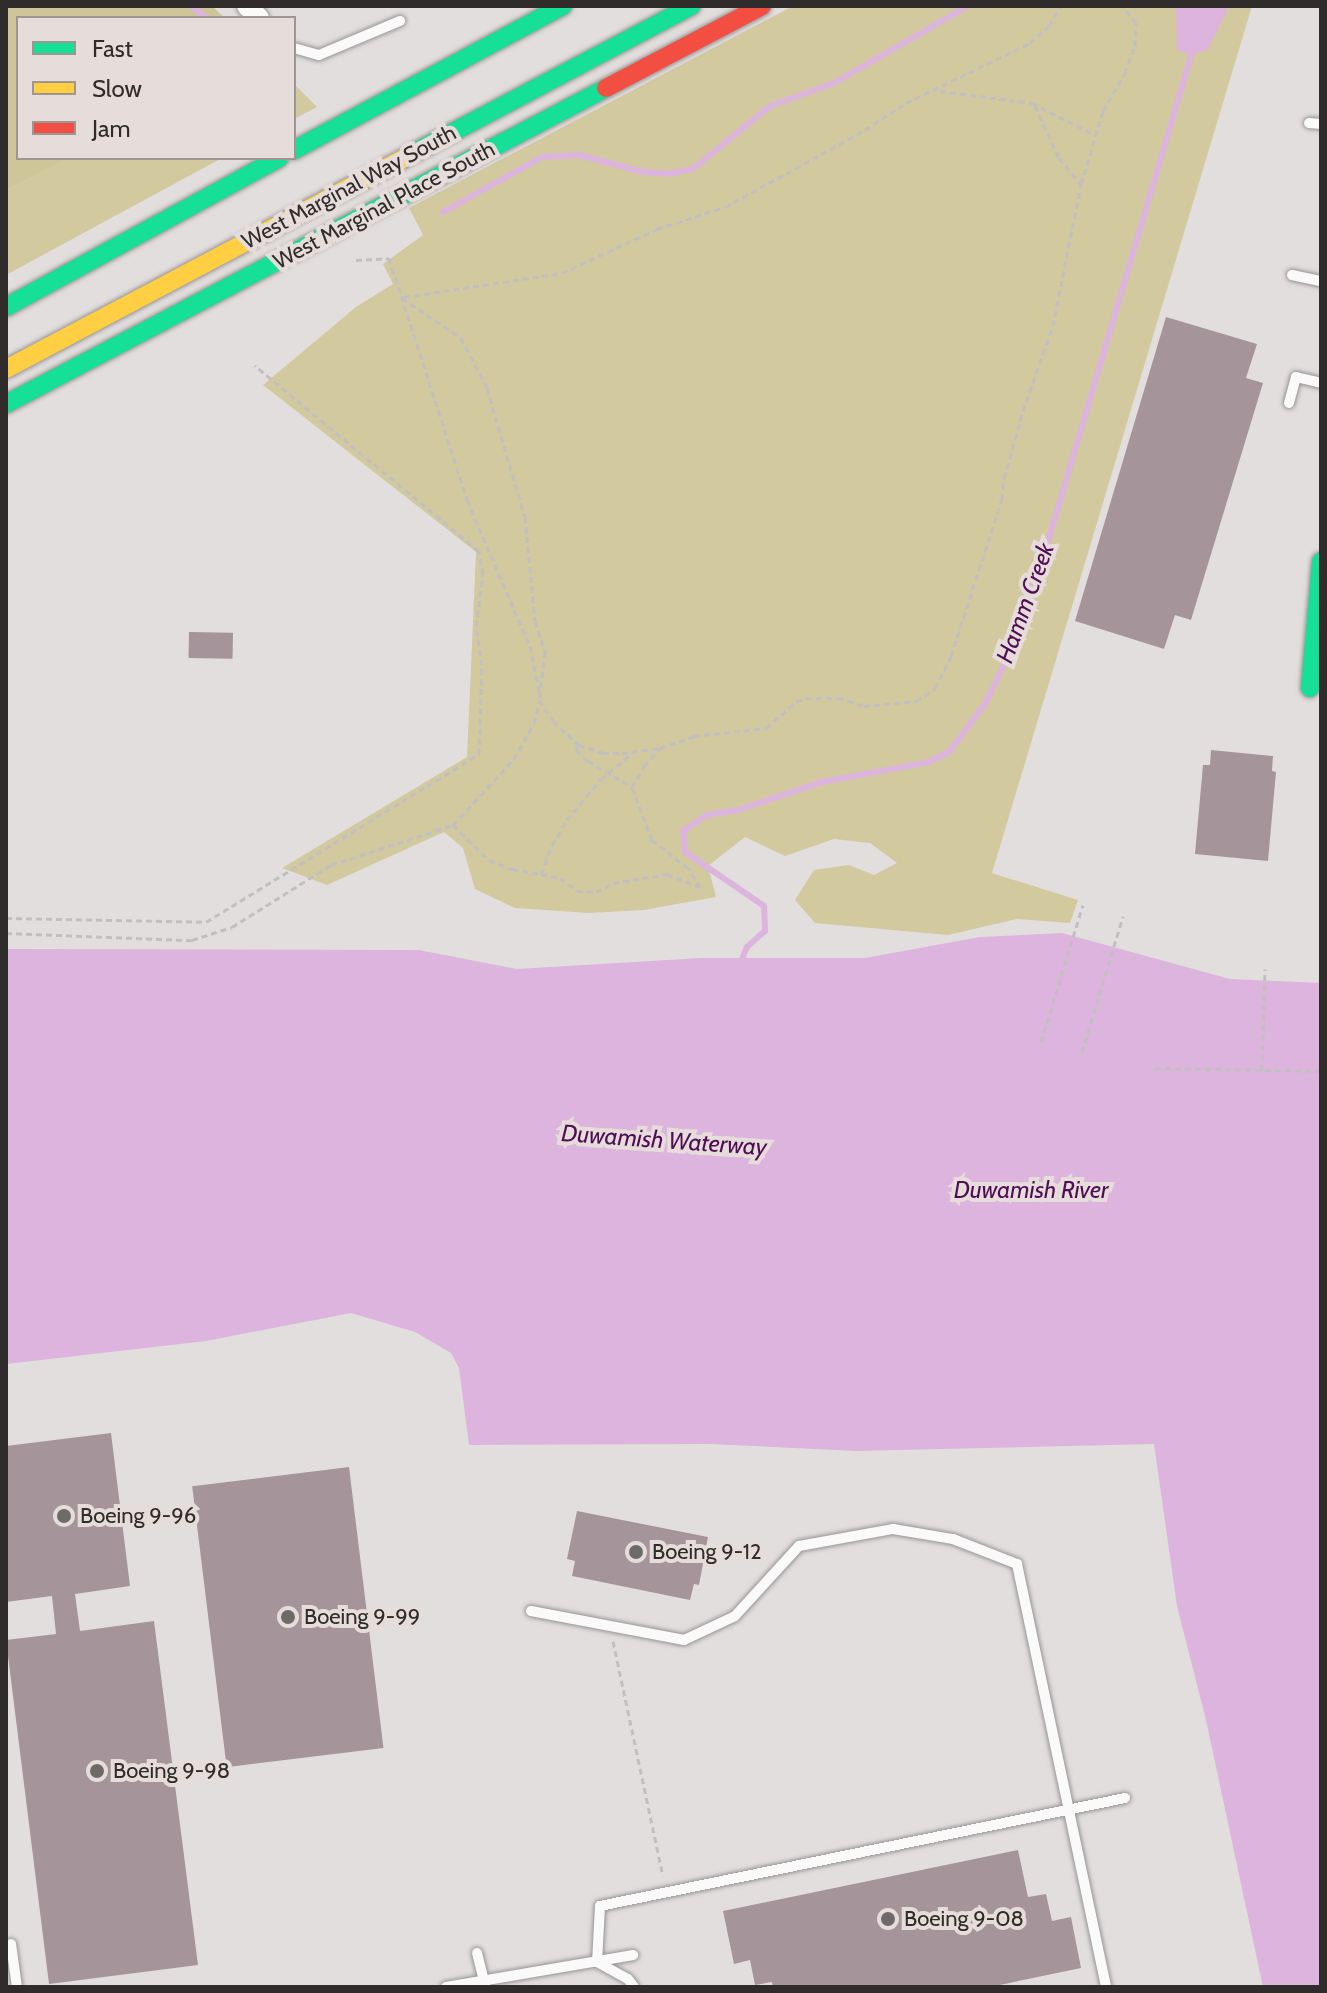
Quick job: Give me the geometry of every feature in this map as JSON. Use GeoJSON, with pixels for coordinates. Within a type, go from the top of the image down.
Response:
{"type":"FeatureCollection","features":[{"type":"Feature","properties":{"kind":"main road"},"geometry":{"type":"LineString","coordinates":[[296,149],[563,6]]}},
{"type":"Feature","properties":{"kind":"main road","name":"West Marginal Way South"},"geometry":{"type":"LineString","coordinates":[[6,369],[691,6]]}},
{"type":"Feature","properties":{"kind":"main road","name":"West Marginal Place South"},"geometry":{"type":"LineString","coordinates":[[6,404],[762,6]]}},
{"type":"Feature","properties":{"kind":"main road"},"geometry":{"type":"LineString","coordinates":[[6,307],[275,160]]}},
{"type":"Feature","properties":{"kind":"main road"},"geometry":{"type":"LineString","coordinates":[[1310,688],[1317,660],[1321,565]]}},
{"type":"Feature","properties":{"kind":"lane"},"geometry":{"type":"LineString","coordinates":[[296,49],[319,55],[400,21]]}},
{"type":"Feature","properties":{"kind":"lane"},"geometry":{"type":"LineString","coordinates":[[1292,275],[1321,281]]}},
{"type":"Feature","properties":{"kind":"lane"},"geometry":{"type":"LineString","coordinates":[[1289,403],[1296,377],[1321,383]]}},
{"type":"Feature","properties":{"kind":"lane"},"geometry":{"type":"LineString","coordinates":[[531,1611],[684,1640],[735,1616],[799,1546],[893,1529],[953,1539],[1017,1564],[1106,1987]]}},
{"type":"Feature","properties":{"kind":"lane"},"geometry":{"type":"LineString","coordinates":[[597,1962],[600,1906],[1125,1798]]}},
{"type":"Feature","properties":{"kind":"lane"},"geometry":{"type":"LineString","coordinates":[[11,1944],[17,1987]]}},
{"type":"Feature","properties":{"kind":"lane"},"geometry":{"type":"LineString","coordinates":[[477,1953],[485,1984]]}},
{"type":"Feature","properties":{"kind":"lane"},"geometry":{"type":"LineString","coordinates":[[446,1987],[485,1984],[633,1955]]}},
{"type":"Feature","properties":{"kind":"lane"},"geometry":{"type":"LineString","coordinates":[[597,1962],[628,1979],[634,1987]]}},
{"type":"Feature","properties":{"kind":"path"},"geometry":{"type":"LineString","coordinates":[[402,298],[562,273],[657,229],[725,207],[865,130],[906,103],[936,92],[1040,36],[1061,6]]}},
{"type":"Feature","properties":{"kind":"path"},"geometry":{"type":"LineString","coordinates":[[356,260],[389,258],[467,500],[530,646],[537,673],[539,700],[553,721],[579,745],[603,753],[635,751],[660,748],[694,736],[766,728],[796,702],[806,698],[838,698],[864,706],[916,701],[935,688],[958,638],[1002,499],[1004,478],[1023,411],[1053,326],[1081,184],[1095,135],[1103,111],[1125,73],[1135,46],[1136,23],[1122,6]]}},
{"type":"Feature","properties":{"kind":"path"},"geometry":{"type":"LineString","coordinates":[[936,92],[951,90],[1032,103],[1095,135]]}},
{"type":"Feature","properties":{"kind":"path"},"geometry":{"type":"LineString","coordinates":[[1032,103],[1059,158],[1081,184]]}},
{"type":"Feature","properties":{"kind":"path"},"geometry":{"type":"LineString","coordinates":[[6,933],[192,940],[232,927],[331,865],[453,825],[514,759],[534,723],[545,652],[535,621],[528,574],[529,538],[493,405],[461,338],[402,298]]}},
{"type":"Feature","properties":{"kind":"path"},"geometry":{"type":"LineString","coordinates":[[6,918],[206,922],[479,754],[482,665],[476,626],[483,574],[479,551],[255,366]]}},
{"type":"Feature","properties":{"kind":"path"},"geometry":{"type":"LineString","coordinates":[[453,825],[489,860],[560,878],[577,891],[596,892],[613,883],[667,874],[700,887],[688,868],[652,840],[632,787],[588,761],[576,750],[579,745]]}},
{"type":"Feature","properties":{"kind":"path"},"geometry":{"type":"LineString","coordinates":[[632,787],[660,748]]}},
{"type":"Feature","properties":{"kind":"path"},"geometry":{"type":"LineString","coordinates":[[541,874],[552,845],[567,820],[609,772],[635,751]]}},
{"type":"Feature","properties":{"kind":"path"},"geometry":{"type":"LineString","coordinates":[[1041,1042],[1083,905]]}},
{"type":"Feature","properties":{"kind":"path"},"geometry":{"type":"LineString","coordinates":[[1082,1052],[1123,916]]}},
{"type":"Feature","properties":{"kind":"path"},"geometry":{"type":"LineString","coordinates":[[1262,1070],[1265,969]]}},
{"type":"Feature","properties":{"kind":"path"},"geometry":{"type":"LineString","coordinates":[[1155,1068],[1321,1071]]}},
{"type":"Feature","properties":{"kind":"path"},"geometry":{"type":"LineString","coordinates":[[610,1626],[667,1893]]}},
{"type":"Feature","properties":{"kind":"shaded area"},"geometry":{"type":"Polygon","coordinates":[[[6,6],[212,6],[223,16],[16,16],[16,160],[65,160],[6,190],[6,6]]]}},
{"type":"Feature","properties":{"kind":"shaded area"},"geometry":{"type":"Polygon","coordinates":[[[793,6],[1252,6],[992,873],[1078,900],[1070,923],[1017,919],[948,935],[815,923],[795,900],[814,870],[849,865],[874,875],[897,863],[870,843],[834,839],[785,856],[745,837],[708,866],[716,897],[644,910],[589,913],[515,908],[475,889],[463,848],[444,832],[327,885],[282,868],[467,757],[476,552],[263,385],[356,307],[393,284],[383,264],[423,235],[409,208],[793,6]]]}},
{"type":"Feature","properties":{"kind":"shaded area"},"geometry":{"type":"Polygon","coordinates":[[[296,86],[317,107],[296,118],[296,86]]]}},
{"type":"Feature","properties":{"kind":"shaded area"},"geometry":{"type":"Polygon","coordinates":[[[65,160],[218,160],[6,275],[6,190],[65,160]]]}},
{"type":"Feature","properties":{"kind":"water"},"geometry":{"type":"Polygon","coordinates":[[[1176,6],[1229,6],[1208,49],[1191,55],[1177,50],[1176,6]]]}},
{"type":"Feature","properties":{"kind":"water","name":"Duwamish River"},"geometry":{"type":"Polygon","coordinates":[[[1062,933],[1230,979],[1321,983],[1321,1987],[1263,1987],[1206,1720],[1177,1606],[1154,1444],[856,1451],[711,1444],[469,1445],[459,1368],[451,1353],[415,1332],[351,1313],[206,1341],[6,1364],[6,949],[419,950],[517,969],[701,958],[865,958],[980,937],[1062,933]]]}},
{"type":"Feature","properties":{"kind":"building"},"geometry":{"type":"Polygon","coordinates":[[[1166,317],[1257,344],[1246,378],[1263,383],[1191,620],[1175,615],[1164,649],[1075,621],[1166,317]]]}},
{"type":"Feature","properties":{"kind":"building"},"geometry":{"type":"Polygon","coordinates":[[[189,632],[233,633],[233,659],[189,658],[189,632]]]}},
{"type":"Feature","properties":{"kind":"building"},"geometry":{"type":"Polygon","coordinates":[[[1211,750],[1273,756],[1272,771],[1276,772],[1268,861],[1195,854],[1203,765],[1210,765],[1211,750]]]}},
{"type":"Feature","properties":{"kind":"building","name":"Boeing 9-98"},"geometry":{"type":"Polygon","coordinates":[[[111,1433],[130,1586],[75,1594],[80,1631],[154,1621],[198,1965],[49,1984],[6,1640],[56,1634],[52,1596],[6,1602],[6,1446],[111,1433]]]}},
{"type":"Feature","properties":{"kind":"building","name":"Boeing 9-99"},"geometry":{"type":"Polygon","coordinates":[[[349,1467],[383,1748],[227,1767],[192,1486],[349,1467]]]}},
{"type":"Feature","properties":{"kind":"building","name":"Boeing 9-12"},"geometry":{"type":"Polygon","coordinates":[[[577,1511],[708,1537],[699,1585],[694,1584],[690,1600],[572,1576],[575,1561],[567,1559],[577,1511]]]}},
{"type":"Feature","properties":{"kind":"building","name":"Boeing 9-08"},"geometry":{"type":"Polygon","coordinates":[[[1018,1850],[1028,1897],[1046,1894],[1052,1921],[1071,1917],[1081,1968],[990,1987],[773,1987],[772,1982],[755,1985],[750,1960],[734,1964],[723,1911],[1018,1850]]]}},
{"type":"Feature","properties":{"kind":"waterway","name":"Hamm Creek"},"geometry":{"type":"LineString","coordinates":[[191,6],[204,16]]}},
{"type":"Feature","properties":{"kind":"waterway","name":"Hamm Creek"},"geometry":{"type":"LineString","coordinates":[[443,212],[542,157],[579,155],[643,172],[669,174],[694,168],[770,106],[834,83],[968,6]]}},
{"type":"Feature","properties":{"kind":"waterway","name":"Hamm Creek"},"geometry":{"type":"LineString","coordinates":[[740,964],[747,947],[765,931],[764,906],[685,852],[683,831],[707,815],[738,810],[822,782],[929,762],[949,752],[985,704],[1017,637],[1045,552],[1193,49]]}},
{"type":"Feature","properties":{"kind":"traffic: fast"},"geometry":{"type":"LineString","coordinates":[[296,149],[563,6]]}},
{"type":"Feature","properties":{"kind":"traffic: fast"},"geometry":{"type":"LineString","coordinates":[[406,157],[691,6]]}},
{"type":"Feature","properties":{"kind":"traffic: fast"},"geometry":{"type":"LineString","coordinates":[[6,404],[606,88]]}},
{"type":"Feature","properties":{"kind":"traffic: fast"},"geometry":{"type":"LineString","coordinates":[[6,307],[275,160]]}},
{"type":"Feature","properties":{"kind":"traffic: fast"},"geometry":{"type":"LineString","coordinates":[[1310,688],[1321,561]]}},
{"type":"Feature","properties":{"kind":"traffic: slow"},"geometry":{"type":"LineString","coordinates":[[6,369],[406,157]]}},
{"type":"Feature","properties":{"kind":"traffic: jam"},"geometry":{"type":"LineString","coordinates":[[606,88],[762,6]]}},
{"type":"Feature","properties":{"kind":"place","name":"Boeing 9-96"},"geometry":{"type":"Point","coordinates":[64,1516]}},
{"type":"Feature","properties":{"kind":"place","name":"Boeing 9-12"},"geometry":{"type":"Point","coordinates":[636,1552]}},
{"type":"Feature","properties":{"kind":"place","name":"Boeing 9-99"},"geometry":{"type":"Point","coordinates":[288,1617]}},
{"type":"Feature","properties":{"kind":"place","name":"Boeing 9-98"},"geometry":{"type":"Point","coordinates":[97,1771]}},
{"type":"Feature","properties":{"kind":"place","name":"Boeing 9-08"},"geometry":{"type":"Point","coordinates":[888,1919]}},
{"type":"Feature","properties":{"kind":"water label","name":"Duwamish Waterway"},"geometry":{"type":"Point","coordinates":[664,1140]}}]}
